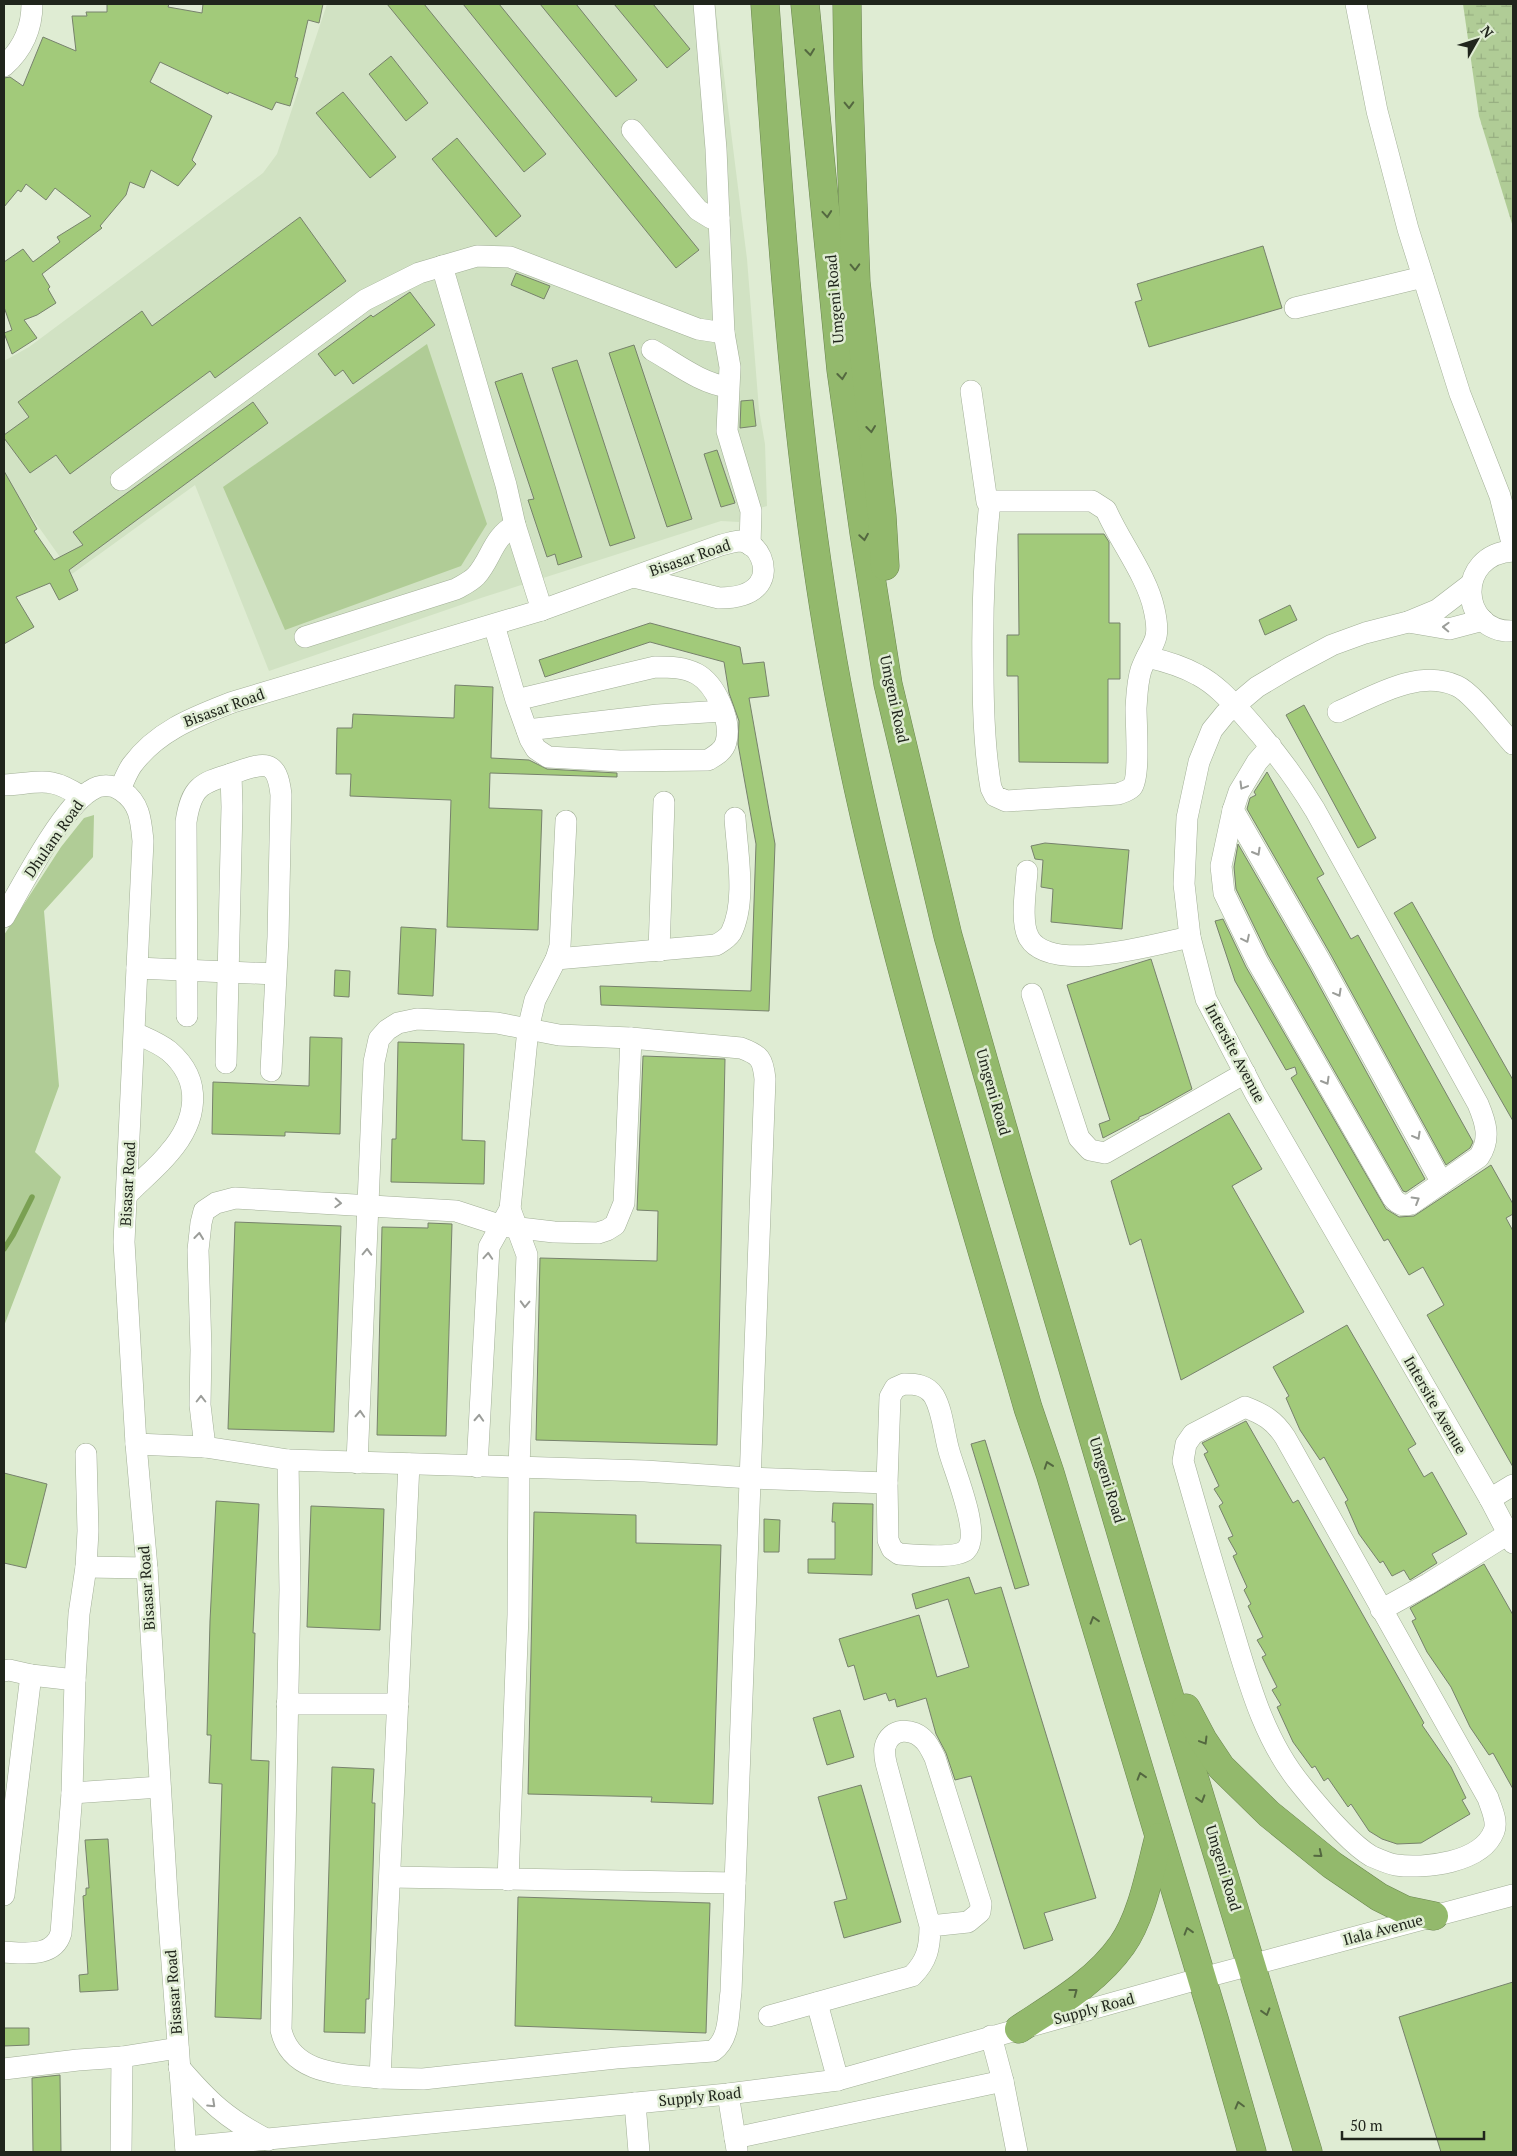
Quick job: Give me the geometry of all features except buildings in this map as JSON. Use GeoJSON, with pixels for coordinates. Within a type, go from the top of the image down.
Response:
{"type":"FeatureCollection","features":[{"type":"Feature","properties":{"kind":"highway"},"geometry":{"type":"LineString","coordinates":[[752,4],[768,50]]}},
{"type":"Feature","properties":{"kind":"highway"},"geometry":{"type":"LineString","coordinates":[[765,4],[797,407],[818,575],[841,707],[876,866],[904,978],[1028,1408],[1050,1472],[1202,1978],[1252,2152]]}},
{"type":"Feature","properties":{"kind":"highway","name":"Umgeni Road"},"geometry":{"type":"LineString","coordinates":[[805,4],[841,370],[886,674],[948,936],[1017,1178],[1156,1652],[1308,2152]]}},
{"type":"Feature","properties":{"kind":"highway"},"geometry":{"type":"LineString","coordinates":[[847,4],[856,282],[882,516],[899,724]]}},
{"type":"Feature","properties":{"kind":"highway"},"geometry":{"type":"LineString","coordinates":[[1156,1652],[1203,1740],[1221,1766],[1243,1790],[1320,1856],[1378,1898],[1405,1910],[1434,1916]]}},
{"type":"Feature","properties":{"kind":"highway"},"geometry":{"type":"LineString","coordinates":[[1019,2029],[1068,1996],[1102,1969],[1123,1944],[1144,1894],[1159,1837]]}},
{"type":"Feature","properties":{"kind":"street"},"geometry":{"type":"LineString","coordinates":[[4,66],[25,40],[32,15],[32,4]]}},
{"type":"Feature","properties":{"kind":"street"},"geometry":{"type":"LineString","coordinates":[[704,4],[716,149],[724,333],[730,366],[727,431],[751,511],[750,545]]}},
{"type":"Feature","properties":{"kind":"street"},"geometry":{"type":"LineString","coordinates":[[1356,4],[1377,111],[1408,230],[1460,394],[1500,496],[1513,547]]}},
{"type":"Feature","properties":{"kind":"street"},"geometry":{"type":"LineString","coordinates":[[632,130],[698,210],[711,218],[720,218]]}},
{"type":"Feature","properties":{"kind":"street"},"geometry":{"type":"LineString","coordinates":[[121,480],[365,300],[419,273],[477,256],[510,257],[698,329],[724,333]]}},
{"type":"Feature","properties":{"kind":"street"},"geometry":{"type":"LineString","coordinates":[[442,266],[506,485],[514,525],[542,610]]}},
{"type":"Feature","properties":{"kind":"street"},"geometry":{"type":"LineString","coordinates":[[1295,308],[1423,277]]}},
{"type":"Feature","properties":{"kind":"street"},"geometry":{"type":"LineString","coordinates":[[652,350],[705,381],[728,387]]}},
{"type":"Feature","properties":{"kind":"street"},"geometry":{"type":"LineString","coordinates":[[971,392],[987,502],[990,500],[1092,501],[1106,510],[1151,598],[1157,635],[1137,687],[1135,742],[1137,772],[1133,786],[1127,791],[1118,794],[1006,801],[995,796],[991,788],[983,712],[982,584],[990,500]]}},
{"type":"Feature","properties":{"kind":"street"},"geometry":{"type":"LineString","coordinates":[[304,637],[456,589],[469,582],[482,568],[499,536],[514,525]]}},
{"type":"Feature","properties":{"kind":"street","name":"Bisasar Road"},"geometry":{"type":"LineString","coordinates":[[186,2150],[160,1787],[147,1568],[136,1444],[124,1242],[128,1194],[143,841],[141,817],[136,804],[120,789],[132,766],[154,742],[186,720],[233,702],[542,610],[721,545],[740,541],[750,545],[762,561],[763,575],[759,584],[739,596],[719,598],[634,577]]}},
{"type":"Feature","properties":{"kind":"street"},"geometry":{"type":"LineString","coordinates":[[1512,632],[1491,626],[1483,620],[1475,610],[1471,597],[1471,584],[1475,572],[1482,563],[1503,551],[1513,551]]}},
{"type":"Feature","properties":{"kind":"street","name":"Intersite Avenue"},"geometry":{"type":"LineString","coordinates":[[1471,584],[1437,610],[1408,622],[1365,633],[1332,646],[1257,687],[1212,730],[1199,762],[1187,818],[1184,884],[1190,937],[1206,998],[1245,1073],[1490,1499],[1511,1539]]}},
{"type":"Feature","properties":{"kind":"street","name":"Intersite Avenue"},"geometry":{"type":"LineString","coordinates":[[1408,622],[1448,629],[1483,620]]}},
{"type":"Feature","properties":{"kind":"street"},"geometry":{"type":"LineString","coordinates":[[494,625],[516,700],[530,740],[536,749],[548,757],[612,761],[708,760],[720,753],[726,742],[727,730],[718,696],[709,684],[697,674],[674,667],[655,667],[516,700]]}},
{"type":"Feature","properties":{"kind":"street"},"geometry":{"type":"LineString","coordinates":[[1147,657],[1173,664],[1198,674],[1211,683],[1235,706],[1271,746],[1294,775],[1469,1087],[1486,1123],[1487,1139],[1479,1158],[1412,1204],[1404,1206],[1398,1204],[1393,1198],[1257,961],[1224,893],[1221,880],[1224,849],[1233,810],[1239,792],[1257,762],[1271,746]]}},
{"type":"Feature","properties":{"kind":"street"},"geometry":{"type":"LineString","coordinates":[[1338,712],[1399,686],[1432,680],[1458,686],[1480,706],[1513,744]]}},
{"type":"Feature","properties":{"kind":"street"},"geometry":{"type":"LineString","coordinates":[[527,730],[658,715],[723,711]]}},
{"type":"Feature","properties":{"kind":"street"},"geometry":{"type":"LineString","coordinates":[[186,1016],[188,970],[186,822],[189,802],[195,792],[204,784],[252,767],[266,766],[276,772],[280,779],[281,795],[271,1072]]}},
{"type":"Feature","properties":{"kind":"street"},"geometry":{"type":"LineString","coordinates":[[226,1063],[232,807],[231,774]]}},
{"type":"Feature","properties":{"kind":"street"},"geometry":{"type":"LineString","coordinates":[[4,785],[40,781],[55,782],[82,797]]}},
{"type":"Feature","properties":{"kind":"street","name":"Dhulam Road"},"geometry":{"type":"LineString","coordinates":[[4,916],[43,851],[64,819],[82,797],[90,791],[108,785],[120,789]]}},
{"type":"Feature","properties":{"kind":"street"},"geometry":{"type":"LineString","coordinates":[[659,951],[664,802]]}},
{"type":"Feature","properties":{"kind":"street"},"geometry":{"type":"LineString","coordinates":[[1233,810],[1320,961],[1442,1183]]}},
{"type":"Feature","properties":{"kind":"street"},"geometry":{"type":"LineString","coordinates":[[556,959],[716,945],[730,934],[740,899],[735,818]]}},
{"type":"Feature","properties":{"kind":"street"},"geometry":{"type":"LineString","coordinates":[[477,1467],[489,1248],[509,1221],[528,1030],[535,1000],[556,959],[562,924],[566,821]]}},
{"type":"Feature","properties":{"kind":"street"},"geometry":{"type":"LineString","coordinates":[[1026,870],[1025,926],[1030,939],[1044,950],[1064,956],[1082,955],[1114,952],[1190,937]]}},
{"type":"Feature","properties":{"kind":"street"},"geometry":{"type":"LineString","coordinates":[[137,968],[275,974]]}},
{"type":"Feature","properties":{"kind":"street"},"geometry":{"type":"LineString","coordinates":[[1032,994],[1080,1138],[1090,1150],[1104,1153],[1245,1073]]}},
{"type":"Feature","properties":{"kind":"street"},"geometry":{"type":"LineString","coordinates":[[288,1460],[290,1590],[280,2000],[282,2038],[293,2054],[305,2064],[324,2072],[380,2078],[423,2079],[616,2058],[712,2051],[721,2045],[726,2034],[731,1992],[764,1065],[753,1052],[741,1048],[631,1038],[559,1035],[497,1022],[417,1019],[398,1023],[387,1030],[379,1039],[374,1062],[357,1463]]}},
{"type":"Feature","properties":{"kind":"street"},"geometry":{"type":"LineString","coordinates":[[128,1194],[169,1154],[191,1118],[193,1105],[191,1084],[178,1061],[162,1046],[135,1033]]}},
{"type":"Feature","properties":{"kind":"street"},"geometry":{"type":"LineString","coordinates":[[205,1447],[200,1405],[202,1350],[198,1250],[204,1211],[216,1202],[235,1198],[368,1204],[456,1211],[554,1232],[598,1233],[607,1230],[618,1219],[624,1203],[631,1038]]}},
{"type":"Feature","properties":{"kind":"street"},"geometry":{"type":"LineString","coordinates":[[508,1880],[518,1615],[519,1467],[527,1255],[509,1221]]}},
{"type":"Feature","properties":{"kind":"street"},"geometry":{"type":"LineString","coordinates":[[904,1384],[919,1384],[928,1389],[934,1397],[949,1453],[965,1499],[971,1540],[965,1552],[950,1555],[899,1554],[892,1549],[888,1540],[887,1483],[890,1397],[895,1388],[904,1384]]}},
{"type":"Feature","properties":{"kind":"street"},"geometry":{"type":"LineString","coordinates":[[1245,1407],[1269,1418],[1277,1425],[1381,1610],[1488,1798],[1494,1817],[1494,1831],[1484,1845],[1464,1858],[1432,1866],[1394,1865],[1371,1855],[1341,1830],[1301,1785],[1273,1743],[1257,1705],[1246,1671],[1183,1461],[1186,1444],[1194,1434],[1245,1407]]}},
{"type":"Feature","properties":{"kind":"street"},"geometry":{"type":"LineString","coordinates":[[136,1444],[205,1447],[288,1460],[645,1471],[750,1478],[887,1483]]}},
{"type":"Feature","properties":{"kind":"street"},"geometry":{"type":"LineString","coordinates":[[4,1952],[26,1953],[46,1951],[60,1939],[65,1907],[72,1793],[79,1614],[86,1567],[88,1531],[86,1454]]}},
{"type":"Feature","properties":{"kind":"street"},"geometry":{"type":"LineString","coordinates":[[380,2078],[409,1464]]}},
{"type":"Feature","properties":{"kind":"street"},"geometry":{"type":"LineString","coordinates":[[1490,1499],[1513,1485]]}},
{"type":"Feature","properties":{"kind":"street"},"geometry":{"type":"LineString","coordinates":[[1381,1610],[1511,1539]]}},
{"type":"Feature","properties":{"kind":"street"},"geometry":{"type":"LineString","coordinates":[[86,1567],[147,1568]]}},
{"type":"Feature","properties":{"kind":"street"},"geometry":{"type":"LineString","coordinates":[[4,1671],[10,1670],[31,1675],[75,1680]]}},
{"type":"Feature","properties":{"kind":"street"},"geometry":{"type":"LineString","coordinates":[[4,1895],[31,1675]]}},
{"type":"Feature","properties":{"kind":"street"},"geometry":{"type":"LineString","coordinates":[[287,1704],[398,1704]]}},
{"type":"Feature","properties":{"kind":"street"},"geometry":{"type":"LineString","coordinates":[[769,2016],[912,1976],[921,1967],[928,1955],[930,1926],[886,1763],[884,1749],[894,1735],[904,1730],[917,1734],[926,1741],[935,1758],[981,1904],[980,1912],[968,1922],[930,1926]]}},
{"type":"Feature","properties":{"kind":"street"},"geometry":{"type":"LineString","coordinates":[[72,1793],[160,1787]]}},
{"type":"Feature","properties":{"kind":"street"},"geometry":{"type":"LineString","coordinates":[[390,1877],[735,1883]]}},
{"type":"Feature","properties":{"kind":"street","name":"Ilala Avenue"},"geometry":{"type":"LineString","coordinates":[[1202,1978],[1513,1895]]}},
{"type":"Feature","properties":{"kind":"street","name":"Supply Road"},"geometry":{"type":"LineString","coordinates":[[186,2150],[268,2140],[728,2094],[838,2080],[1202,1978]]}},
{"type":"Feature","properties":{"kind":"street"},"geometry":{"type":"LineString","coordinates":[[817,2003],[838,2080]]}},
{"type":"Feature","properties":{"kind":"street"},"geometry":{"type":"LineString","coordinates":[[991,2036],[1016,2152]]}},
{"type":"Feature","properties":{"kind":"street"},"geometry":{"type":"LineString","coordinates":[[121,2152],[122,2057]]}},
{"type":"Feature","properties":{"kind":"street"},"geometry":{"type":"LineString","coordinates":[[4,2069],[122,2057],[179,2058],[213,2105],[240,2125],[268,2140]]}},
{"type":"Feature","properties":{"kind":"street"},"geometry":{"type":"LineString","coordinates":[[728,2094],[736,2145],[1002,2081]]}},
{"type":"Feature","properties":{"kind":"street"},"geometry":{"type":"LineString","coordinates":[[635,2103],[639,2152]]}},
{"type":"Feature","properties":{"kind":"shaded area"},"geometry":{"type":"Polygon","coordinates":[[[327,4],[715,4],[747,259],[759,410],[765,444],[767,506],[742,513],[739,522],[721,521],[484,597],[269,671],[195,485],[72,574],[4,478],[4,361],[29,347],[263,173],[277,154],[327,4]]]}},
{"type":"Feature","properties":{"kind":"green space"},"geometry":{"type":"Polygon","coordinates":[[[1463,4],[1513,4],[1513,227],[1479,116],[1463,4]]]}},
{"type":"Feature","properties":{"kind":"green space"},"geometry":{"type":"Polygon","coordinates":[[[427,344],[487,524],[461,566],[285,630],[223,487],[427,344]]]}},
{"type":"Feature","properties":{"kind":"green space"},"geometry":{"type":"Polygon","coordinates":[[[94,815],[93,857],[44,911],[59,1086],[35,1152],[61,1177],[4,1326],[4,935],[61,847],[84,818],[94,815]]]}},
{"type":"Feature","properties":{"kind":"waterway"},"geometry":{"type":"LineString","coordinates":[[4,1249],[32,1197]]}}]}
